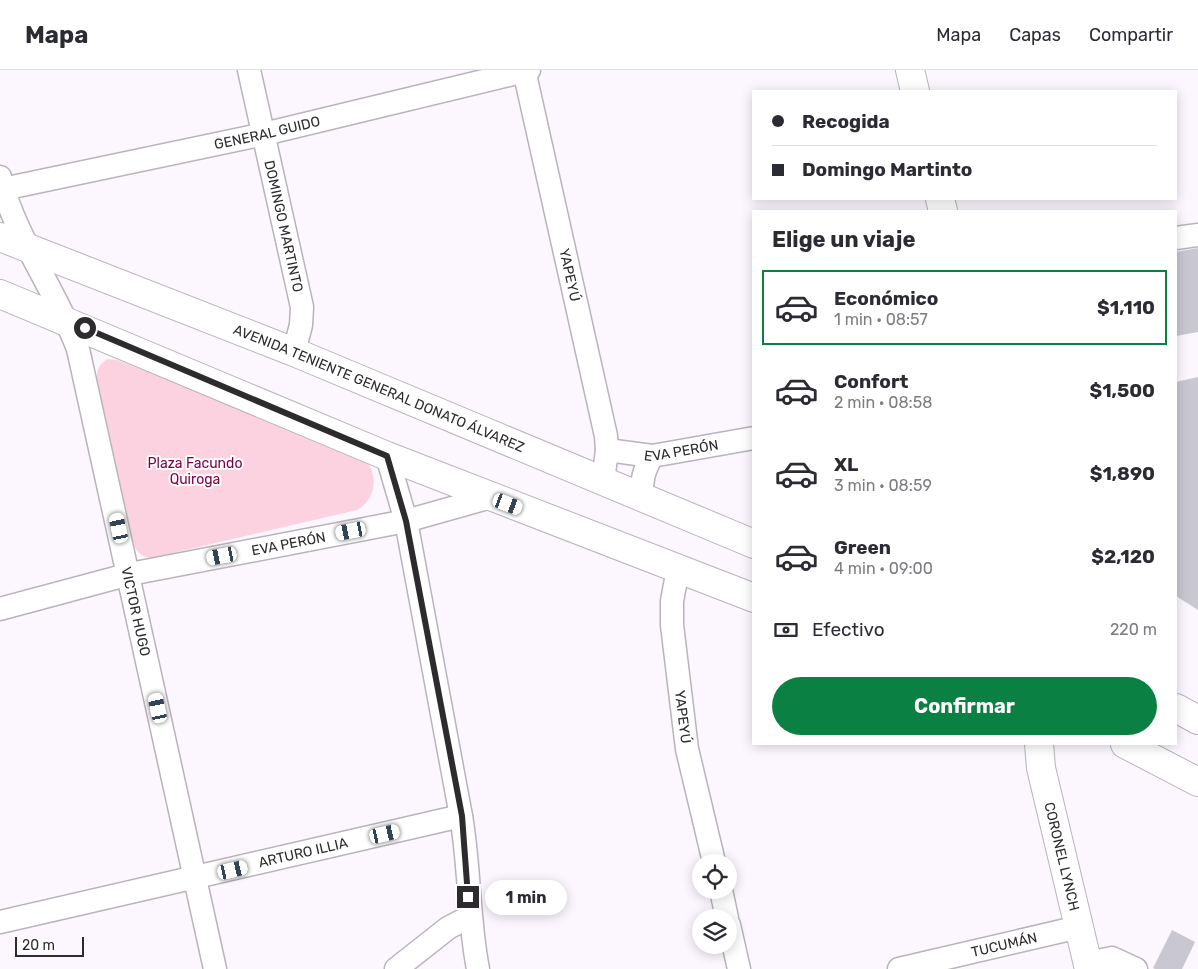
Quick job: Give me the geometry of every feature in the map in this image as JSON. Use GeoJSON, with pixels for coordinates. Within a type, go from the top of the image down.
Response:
{"type":"FeatureCollection","features":[{"type":"Feature","properties":{"kind":"main road"},"geometry":{"type":"LineString","coordinates":[[910,70],[915,90]]}},
{"type":"Feature","properties":{"kind":"main road","name":"AVENIDA TENIENTE GENERAL DONATO ÁLVAREZ"},"geometry":{"type":"LineString","coordinates":[[0,237],[26,249],[294,352],[752,543]]}},
{"type":"Feature","properties":{"kind":"main road"},"geometry":{"type":"LineString","coordinates":[[0,294],[387,456],[752,597]]}},
{"type":"Feature","properties":{"kind":"main road"},"geometry":{"type":"LineString","coordinates":[[1177,709],[1198,720]]}},
{"type":"Feature","properties":{"kind":"main road","name":"CORONEL LYNCH"},"geometry":{"type":"LineString","coordinates":[[1039,745],[1041,768],[1089,966]]}},
{"type":"Feature","properties":{"kind":"main road"},"geometry":{"type":"LineString","coordinates":[[1127,745],[1198,782]]}},
{"type":"Feature","properties":{"kind":"street","name":"DOMINGO MARTINTO"},"geometry":{"type":"LineString","coordinates":[[249,70],[302,307],[301,325],[294,352]]}},
{"type":"Feature","properties":{"kind":"street","name":"GENERAL GUIDO"},"geometry":{"type":"LineString","coordinates":[[2,183],[264,134],[526,70]]}},
{"type":"Feature","properties":{"kind":"street","name":"YAPEYÚ"},"geometry":{"type":"LineString","coordinates":[[526,70],[608,450],[604,481]]}},
{"type":"Feature","properties":{"kind":"street","name":"VICTOR HUGO"},"geometry":{"type":"LineString","coordinates":[[2,183],[26,249],[68,321],[85,374],[215,969]]}},
{"type":"Feature","properties":{"kind":"street"},"geometry":{"type":"LineString","coordinates":[[1177,238],[1198,235]]}},
{"type":"Feature","properties":{"kind":"street","name":"EVA PERÓN"},"geometry":{"type":"LineString","coordinates":[[608,450],[652,456],[752,438]]}},
{"type":"Feature","properties":{"kind":"street"},"geometry":{"type":"LineString","coordinates":[[387,456],[406,521],[462,816],[469,917],[478,969]]}},
{"type":"Feature","properties":{"kind":"street"},"geometry":{"type":"LineString","coordinates":[[642,496],[641,482],[644,469],[652,456]]}},
{"type":"Feature","properties":{"kind":"street","name":"EVA PERÓN"},"geometry":{"type":"LineString","coordinates":[[0,608],[130,574],[406,521],[491,497]]}},
{"type":"Feature","properties":{"kind":"street","name":"YAPEYÚ"},"geometry":{"type":"LineString","coordinates":[[678,569],[672,601],[673,634],[687,748],[712,854]]}},
{"type":"Feature","properties":{"kind":"street","name":"ARTURO ILLIA"},"geometry":{"type":"LineString","coordinates":[[0,922],[195,879],[462,816]]}},
{"type":"Feature","properties":{"kind":"street"},"geometry":{"type":"LineString","coordinates":[[396,969],[448,928],[469,917]]}},
{"type":"Feature","properties":{"kind":"street","name":"TUCUMÁN"},"geometry":{"type":"LineString","coordinates":[[899,969],[1079,928]]}},
{"type":"Feature","properties":{"kind":"street"},"geometry":{"type":"LineString","coordinates":[[736,954],[739,969]]}},
{"type":"Feature","properties":{"kind":"street"},"geometry":{"type":"LineString","coordinates":[[1089,966],[1112,958],[1136,969]]}},
{"type":"Feature","properties":{"kind":"green space","name":"Plaza Facundo Quiroga"},"geometry":{"type":"Polygon","coordinates":[[[108,359],[117,360],[361,455],[367,461],[373,476],[374,484],[369,499],[357,510],[156,557],[142,556],[134,545],[97,378],[99,367],[108,359]]]}},
{"type":"Feature","properties":{"kind":"building"},"geometry":{"type":"Polygon","coordinates":[[[1198,248],[1198,332],[1177,336],[1177,252],[1198,248]]]}},
{"type":"Feature","properties":{"kind":"building"},"geometry":{"type":"Polygon","coordinates":[[[1198,377],[1198,610],[1177,597],[1177,382],[1198,377]]]}},
{"type":"Feature","properties":{"kind":"building"},"geometry":{"type":"Polygon","coordinates":[[[1172,930],[1195,942],[1182,969],[1155,969],[1153,968],[1172,930]]]}},
{"type":"Feature","properties":{"kind":"route"},"geometry":{"type":"LineString","coordinates":[[85,328],[387,456],[406,521],[462,816],[468,897]]}}]}
